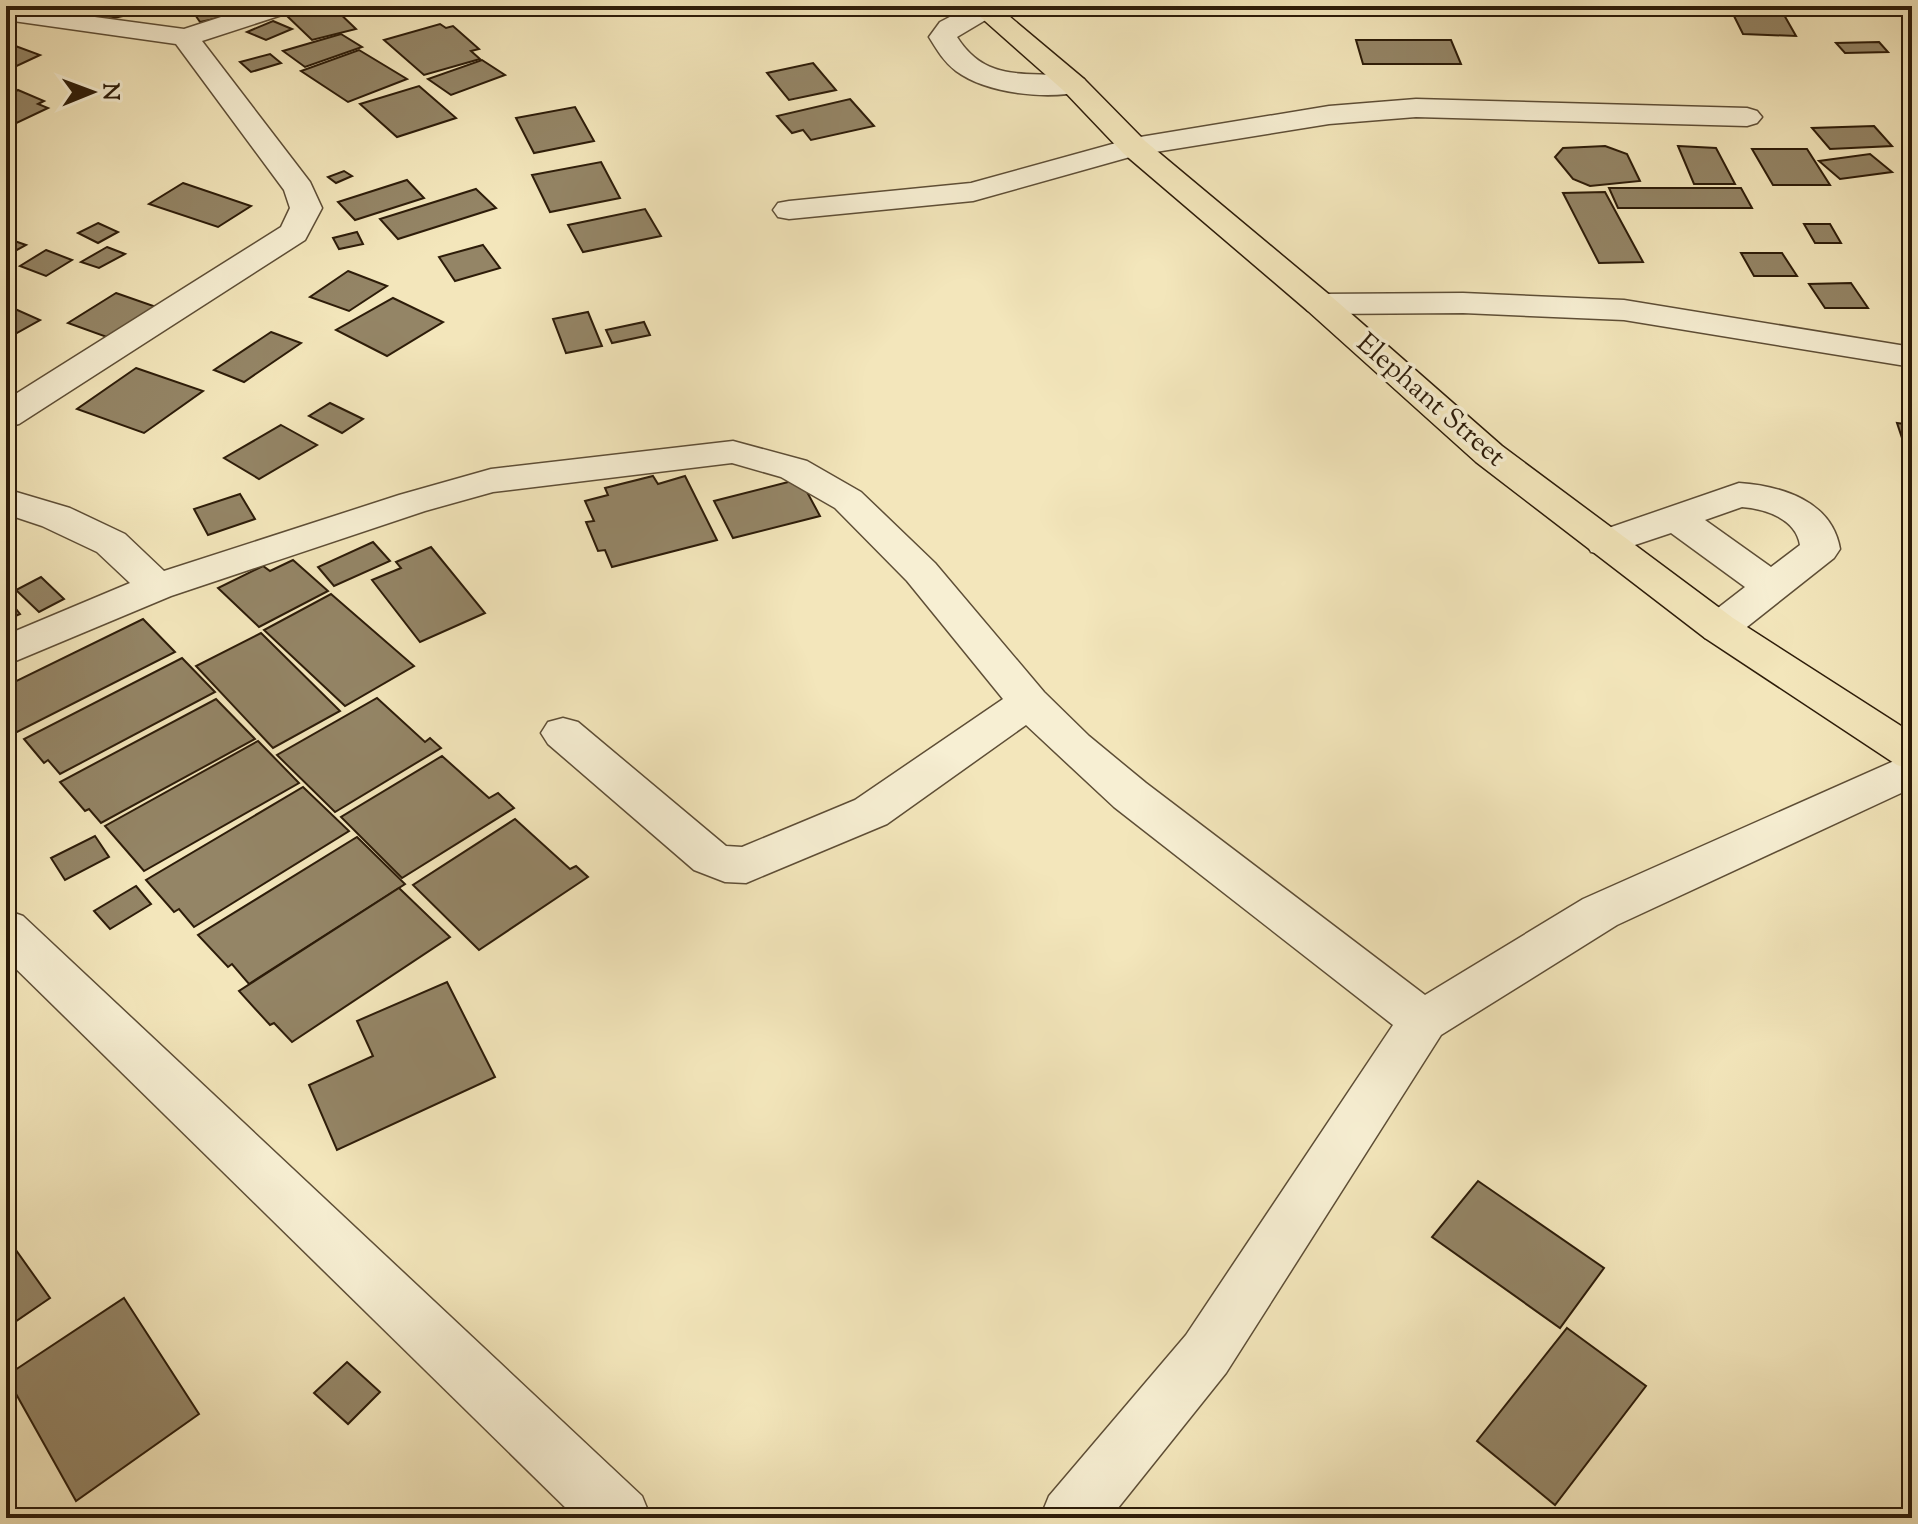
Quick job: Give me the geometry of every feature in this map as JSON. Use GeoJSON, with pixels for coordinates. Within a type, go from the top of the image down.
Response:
{"type":"FeatureCollection","features":[{"type":"Feature","properties":{"kind":"main road","name":"Elephant Street"},"geometry":{"type":"LineString","coordinates":[[983,7],[1074,85],[1134,147],[1320,304],[1489,454],[1719,628],[1912,754]]}},
{"type":"Feature","properties":{"kind":"street"},"geometry":{"type":"LineString","coordinates":[[14,13],[185,37],[282,6]]}},
{"type":"Feature","properties":{"kind":"street"},"geometry":{"type":"LineString","coordinates":[[983,7],[950,28],[943,37],[957,58],[984,75],[1015,85],[1074,85]]}},
{"type":"Feature","properties":{"kind":"street"},"geometry":{"type":"LineString","coordinates":[[6,416],[294,233],[306,208],[299,189],[185,37]]}},
{"type":"Feature","properties":{"kind":"street"},"geometry":{"type":"LineString","coordinates":[[789,210],[973,192],[1134,147],[1329,115],[1416,108],[1747,117]]}},
{"type":"Feature","properties":{"kind":"street"},"geometry":{"type":"LineString","coordinates":[[1320,304],[1463,303],[1624,310],[1912,357]]}},
{"type":"Feature","properties":{"kind":"street"},"geometry":{"type":"LineString","coordinates":[[6,651],[157,587],[412,503],[491,481],[733,452],[794,469],[848,500],[921,572],[1029,702],[1130,795],[1423,1021]]}},
{"type":"Feature","properties":{"kind":"street"},"geometry":{"type":"LineString","coordinates":[[1605,543],[1739,495],[1758,495],[1779,502],[1811,523],[1820,536],[1820,549],[1719,628]]}},
{"type":"Feature","properties":{"kind":"street"},"geometry":{"type":"LineString","coordinates":[[6,501],[56,517],[111,543],[157,587]]}},
{"type":"Feature","properties":{"kind":"street"},"geometry":{"type":"LineString","coordinates":[[1676,518],[1771,587]]}},
{"type":"Feature","properties":{"kind":"street"},"geometry":{"type":"LineString","coordinates":[[563,733],[710,858],[725,864],[746,865],[871,812],[1029,702]]}},
{"type":"Feature","properties":{"kind":"street"},"geometry":{"type":"LineString","coordinates":[[1071,1518],[1206,1354],[1423,1021],[1600,912],[1912,769]]}},
{"type":"Feature","properties":{"kind":"street"},"geometry":{"type":"LineString","coordinates":[[6,929],[620,1518]]}},
{"type":"Feature","properties":{"kind":"building"},"geometry":{"type":"Polygon","coordinates":[[[73,6],[170,6],[99,21],[97,15],[79,19],[73,6]]]}},
{"type":"Feature","properties":{"kind":"building"},"geometry":{"type":"Polygon","coordinates":[[[189,6],[216,6],[217,9],[243,6],[247,12],[200,22],[189,6]]]}},
{"type":"Feature","properties":{"kind":"building"},"geometry":{"type":"Polygon","coordinates":[[[332,6],[356,29],[312,40],[286,15],[332,6]]]}},
{"type":"Feature","properties":{"kind":"building"},"geometry":{"type":"Polygon","coordinates":[[[1729,6],[1779,6],[1796,36],[1743,34],[1729,6]]]}},
{"type":"Feature","properties":{"kind":"building"},"geometry":{"type":"Polygon","coordinates":[[[273,21],[292,29],[266,40],[247,32],[273,21]]]}},
{"type":"Feature","properties":{"kind":"building"},"geometry":{"type":"Polygon","coordinates":[[[440,24],[446,28],[453,26],[479,49],[471,51],[480,59],[424,75],[384,40],[440,24]]]}},
{"type":"Feature","properties":{"kind":"building"},"geometry":{"type":"Polygon","coordinates":[[[341,34],[362,47],[305,67],[283,51],[341,34]]]}},
{"type":"Feature","properties":{"kind":"building"},"geometry":{"type":"Polygon","coordinates":[[[1356,40],[1451,40],[1461,64],[1363,64],[1356,40]]]}},
{"type":"Feature","properties":{"kind":"building"},"geometry":{"type":"Polygon","coordinates":[[[1879,42],[1888,52],[1845,53],[1836,43],[1879,42]]]}},
{"type":"Feature","properties":{"kind":"building"},"geometry":{"type":"Polygon","coordinates":[[[10,44],[40,55],[6,71],[6,46],[10,44]]]}},
{"type":"Feature","properties":{"kind":"building"},"geometry":{"type":"Polygon","coordinates":[[[359,50],[407,79],[348,102],[301,71],[359,50]]]}},
{"type":"Feature","properties":{"kind":"building"},"geometry":{"type":"Polygon","coordinates":[[[270,54],[281,63],[251,72],[240,62],[270,54]]]}},
{"type":"Feature","properties":{"kind":"building"},"geometry":{"type":"Polygon","coordinates":[[[482,60],[505,75],[451,95],[428,79],[482,60]]]}},
{"type":"Feature","properties":{"kind":"building"},"geometry":{"type":"Polygon","coordinates":[[[813,63],[836,90],[789,100],[767,73],[813,63]]]}},
{"type":"Feature","properties":{"kind":"building"},"geometry":{"type":"Polygon","coordinates":[[[419,86],[456,118],[397,137],[360,104],[419,86]]]}},
{"type":"Feature","properties":{"kind":"building"},"geometry":{"type":"Polygon","coordinates":[[[18,90],[44,101],[38,104],[48,108],[6,128],[6,91],[12,94],[18,90]]]}},
{"type":"Feature","properties":{"kind":"building"},"geometry":{"type":"Polygon","coordinates":[[[850,99],[874,126],[811,140],[803,130],[792,133],[777,116],[850,99]]]}},
{"type":"Feature","properties":{"kind":"building"},"geometry":{"type":"Polygon","coordinates":[[[575,107],[594,141],[534,153],[516,118],[575,107]]]}},
{"type":"Feature","properties":{"kind":"building"},"geometry":{"type":"Polygon","coordinates":[[[1874,126],[1892,146],[1830,149],[1812,128],[1874,126]]]}},
{"type":"Feature","properties":{"kind":"building"},"geometry":{"type":"Polygon","coordinates":[[[1605,146],[1627,154],[1640,181],[1590,186],[1573,179],[1555,157],[1563,148],[1605,146]]]}},
{"type":"Feature","properties":{"kind":"building"},"geometry":{"type":"Polygon","coordinates":[[[1678,146],[1716,148],[1735,184],[1694,184],[1678,146]]]}},
{"type":"Feature","properties":{"kind":"building"},"geometry":{"type":"Polygon","coordinates":[[[1752,149],[1807,149],[1830,185],[1773,185],[1752,149]]]}},
{"type":"Feature","properties":{"kind":"building"},"geometry":{"type":"Polygon","coordinates":[[[1870,154],[1892,172],[1840,179],[1819,161],[1870,154]]]}},
{"type":"Feature","properties":{"kind":"building"},"geometry":{"type":"Polygon","coordinates":[[[601,162],[620,198],[550,212],[532,175],[601,162]]]}},
{"type":"Feature","properties":{"kind":"building"},"geometry":{"type":"Polygon","coordinates":[[[344,171],[352,176],[336,183],[328,177],[344,171]]]}},
{"type":"Feature","properties":{"kind":"building"},"geometry":{"type":"Polygon","coordinates":[[[407,180],[424,198],[355,220],[338,202],[407,180]]]}},
{"type":"Feature","properties":{"kind":"building"},"geometry":{"type":"Polygon","coordinates":[[[183,183],[251,206],[218,227],[149,204],[183,183]]]}},
{"type":"Feature","properties":{"kind":"building"},"geometry":{"type":"Polygon","coordinates":[[[1609,188],[1741,188],[1752,208],[1618,208],[1609,188]]]}},
{"type":"Feature","properties":{"kind":"building"},"geometry":{"type":"Polygon","coordinates":[[[476,189],[496,208],[398,239],[380,219],[476,189]]]}},
{"type":"Feature","properties":{"kind":"building"},"geometry":{"type":"Polygon","coordinates":[[[1605,192],[1643,262],[1599,263],[1563,193],[1605,192]]]}},
{"type":"Feature","properties":{"kind":"building"},"geometry":{"type":"Polygon","coordinates":[[[645,209],[661,236],[583,252],[568,225],[645,209]]]}},
{"type":"Feature","properties":{"kind":"building"},"geometry":{"type":"Polygon","coordinates":[[[98,223],[118,232],[98,243],[78,233],[98,223]]]}},
{"type":"Feature","properties":{"kind":"building"},"geometry":{"type":"Polygon","coordinates":[[[1804,224],[1830,224],[1841,243],[1815,243],[1804,224]]]}},
{"type":"Feature","properties":{"kind":"building"},"geometry":{"type":"Polygon","coordinates":[[[357,232],[363,244],[339,249],[333,238],[357,232]]]}},
{"type":"Feature","properties":{"kind":"building"},"geometry":{"type":"Polygon","coordinates":[[[6,238],[26,245],[6,256],[6,238]]]}},
{"type":"Feature","properties":{"kind":"building"},"geometry":{"type":"Polygon","coordinates":[[[483,245],[500,268],[455,281],[439,257],[483,245]]]}},
{"type":"Feature","properties":{"kind":"building"},"geometry":{"type":"Polygon","coordinates":[[[107,247],[125,254],[99,268],[81,262],[107,247]]]}},
{"type":"Feature","properties":{"kind":"building"},"geometry":{"type":"Polygon","coordinates":[[[46,250],[72,260],[46,276],[20,266],[46,250]]]}},
{"type":"Feature","properties":{"kind":"building"},"geometry":{"type":"Polygon","coordinates":[[[1741,253],[1782,253],[1797,276],[1754,276],[1741,253]]]}},
{"type":"Feature","properties":{"kind":"building"},"geometry":{"type":"Polygon","coordinates":[[[348,271],[387,286],[349,311],[310,297],[348,271]]]}},
{"type":"Feature","properties":{"kind":"building"},"geometry":{"type":"Polygon","coordinates":[[[1851,283],[1868,308],[1825,308],[1809,284],[1851,283]]]}},
{"type":"Feature","properties":{"kind":"building"},"geometry":{"type":"Polygon","coordinates":[[[116,293],[162,309],[115,340],[68,323],[116,293]]]}},
{"type":"Feature","properties":{"kind":"building"},"geometry":{"type":"Polygon","coordinates":[[[393,298],[443,322],[387,356],[336,330],[393,298]]]}},
{"type":"Feature","properties":{"kind":"building"},"geometry":{"type":"Polygon","coordinates":[[[6,305],[40,320],[6,339],[6,305]]]}},
{"type":"Feature","properties":{"kind":"building"},"geometry":{"type":"Polygon","coordinates":[[[588,312],[602,346],[566,353],[553,319],[588,312]]]}},
{"type":"Feature","properties":{"kind":"building"},"geometry":{"type":"Polygon","coordinates":[[[644,322],[650,335],[612,343],[606,330],[644,322]]]}},
{"type":"Feature","properties":{"kind":"building"},"geometry":{"type":"Polygon","coordinates":[[[271,332],[301,343],[244,382],[214,370],[271,332]]]}},
{"type":"Feature","properties":{"kind":"building"},"geometry":{"type":"Polygon","coordinates":[[[136,368],[203,391],[144,433],[77,409],[136,368]]]}},
{"type":"Feature","properties":{"kind":"building"},"geometry":{"type":"Polygon","coordinates":[[[330,403],[363,419],[342,433],[309,416],[330,403]]]}},
{"type":"Feature","properties":{"kind":"building"},"geometry":{"type":"Polygon","coordinates":[[[1897,423],[1912,425],[1912,453],[1907,453],[1897,423]]]}},
{"type":"Feature","properties":{"kind":"building"},"geometry":{"type":"Polygon","coordinates":[[[281,425],[317,445],[259,479],[224,458],[281,425]]]}},
{"type":"Feature","properties":{"kind":"building"},"geometry":{"type":"Polygon","coordinates":[[[653,476],[658,484],[685,476],[717,540],[612,567],[605,550],[598,551],[586,522],[594,521],[585,501],[608,495],[605,488],[653,476]]]}},
{"type":"Feature","properties":{"kind":"building"},"geometry":{"type":"Polygon","coordinates":[[[800,479],[820,516],[733,538],[714,501],[800,479]]]}},
{"type":"Feature","properties":{"kind":"building"},"geometry":{"type":"Polygon","coordinates":[[[240,494],[255,519],[208,535],[194,509],[240,494]]]}},
{"type":"Feature","properties":{"kind":"building"},"geometry":{"type":"Polygon","coordinates":[[[373,542],[390,561],[334,586],[318,567],[373,542]]]}},
{"type":"Feature","properties":{"kind":"building"},"geometry":{"type":"Polygon","coordinates":[[[431,547],[485,613],[420,642],[372,580],[401,568],[396,562],[431,547]]]}},
{"type":"Feature","properties":{"kind":"building"},"geometry":{"type":"Polygon","coordinates":[[[293,560],[328,591],[259,627],[218,588],[263,566],[270,571],[293,560]]]}},
{"type":"Feature","properties":{"kind":"building"},"geometry":{"type":"Polygon","coordinates":[[[41,577],[64,599],[39,612],[16,590],[41,577]]]}},
{"type":"Feature","properties":{"kind":"building"},"geometry":{"type":"Polygon","coordinates":[[[331,594],[414,666],[345,706],[264,630],[331,594]]]}},
{"type":"Feature","properties":{"kind":"building"},"geometry":{"type":"Polygon","coordinates":[[[6,596],[20,614],[6,620],[6,596]]]}},
{"type":"Feature","properties":{"kind":"building"},"geometry":{"type":"Polygon","coordinates":[[[143,619],[175,652],[17,732],[6,719],[6,686],[143,619]]]}},
{"type":"Feature","properties":{"kind":"building"},"geometry":{"type":"Polygon","coordinates":[[[261,633],[340,711],[273,748],[196,666],[261,633]]]}},
{"type":"Feature","properties":{"kind":"building"},"geometry":{"type":"Polygon","coordinates":[[[182,658],[215,692],[60,774],[48,760],[44,763],[24,739],[182,658]]]}},
{"type":"Feature","properties":{"kind":"building"},"geometry":{"type":"Polygon","coordinates":[[[377,698],[425,742],[430,738],[441,748],[335,812],[277,755],[377,698]]]}},
{"type":"Feature","properties":{"kind":"building"},"geometry":{"type":"Polygon","coordinates":[[[216,699],[255,739],[101,823],[89,809],[85,811],[60,782],[216,699]]]}},
{"type":"Feature","properties":{"kind":"building"},"geometry":{"type":"Polygon","coordinates":[[[258,741],[299,783],[144,871],[105,826],[258,741]]]}},
{"type":"Feature","properties":{"kind":"building"},"geometry":{"type":"Polygon","coordinates":[[[442,756],[489,798],[498,793],[514,808],[402,878],[341,817],[442,756]]]}},
{"type":"Feature","properties":{"kind":"building"},"geometry":{"type":"Polygon","coordinates":[[[303,787],[349,831],[194,927],[179,909],[174,912],[146,880],[303,787]]]}},
{"type":"Feature","properties":{"kind":"building"},"geometry":{"type":"Polygon","coordinates":[[[515,819],[570,869],[576,866],[588,877],[479,950],[413,885],[515,819]]]}},
{"type":"Feature","properties":{"kind":"building"},"geometry":{"type":"Polygon","coordinates":[[[95,836],[109,857],[65,880],[51,858],[95,836]]]}},
{"type":"Feature","properties":{"kind":"building"},"geometry":{"type":"Polygon","coordinates":[[[357,837],[405,884],[249,984],[232,964],[228,967],[198,935],[357,837]]]}},
{"type":"Feature","properties":{"kind":"building"},"geometry":{"type":"Polygon","coordinates":[[[136,886],[151,904],[110,929],[94,911],[136,886]]]}},
{"type":"Feature","properties":{"kind":"building"},"geometry":{"type":"Polygon","coordinates":[[[399,888],[450,937],[292,1042],[274,1023],[270,1025],[239,991],[399,888]]]}},
{"type":"Feature","properties":{"kind":"building"},"geometry":{"type":"Polygon","coordinates":[[[447,982],[495,1077],[337,1150],[309,1085],[373,1056],[357,1021],[447,982]]]}},
{"type":"Feature","properties":{"kind":"building"},"geometry":{"type":"Polygon","coordinates":[[[1478,1181],[1604,1268],[1560,1328],[1432,1237],[1478,1181]]]}},
{"type":"Feature","properties":{"kind":"building"},"geometry":{"type":"Polygon","coordinates":[[[6,1236],[50,1298],[6,1328],[6,1236]]]}},
{"type":"Feature","properties":{"kind":"building"},"geometry":{"type":"Polygon","coordinates":[[[124,1298],[199,1414],[76,1501],[6,1376],[124,1298]]]}},
{"type":"Feature","properties":{"kind":"building"},"geometry":{"type":"Polygon","coordinates":[[[1567,1328],[1646,1386],[1555,1505],[1477,1441],[1567,1328]]]}},
{"type":"Feature","properties":{"kind":"building"},"geometry":{"type":"Polygon","coordinates":[[[347,1362],[380,1392],[348,1424],[314,1393],[347,1362]]]}}]}
